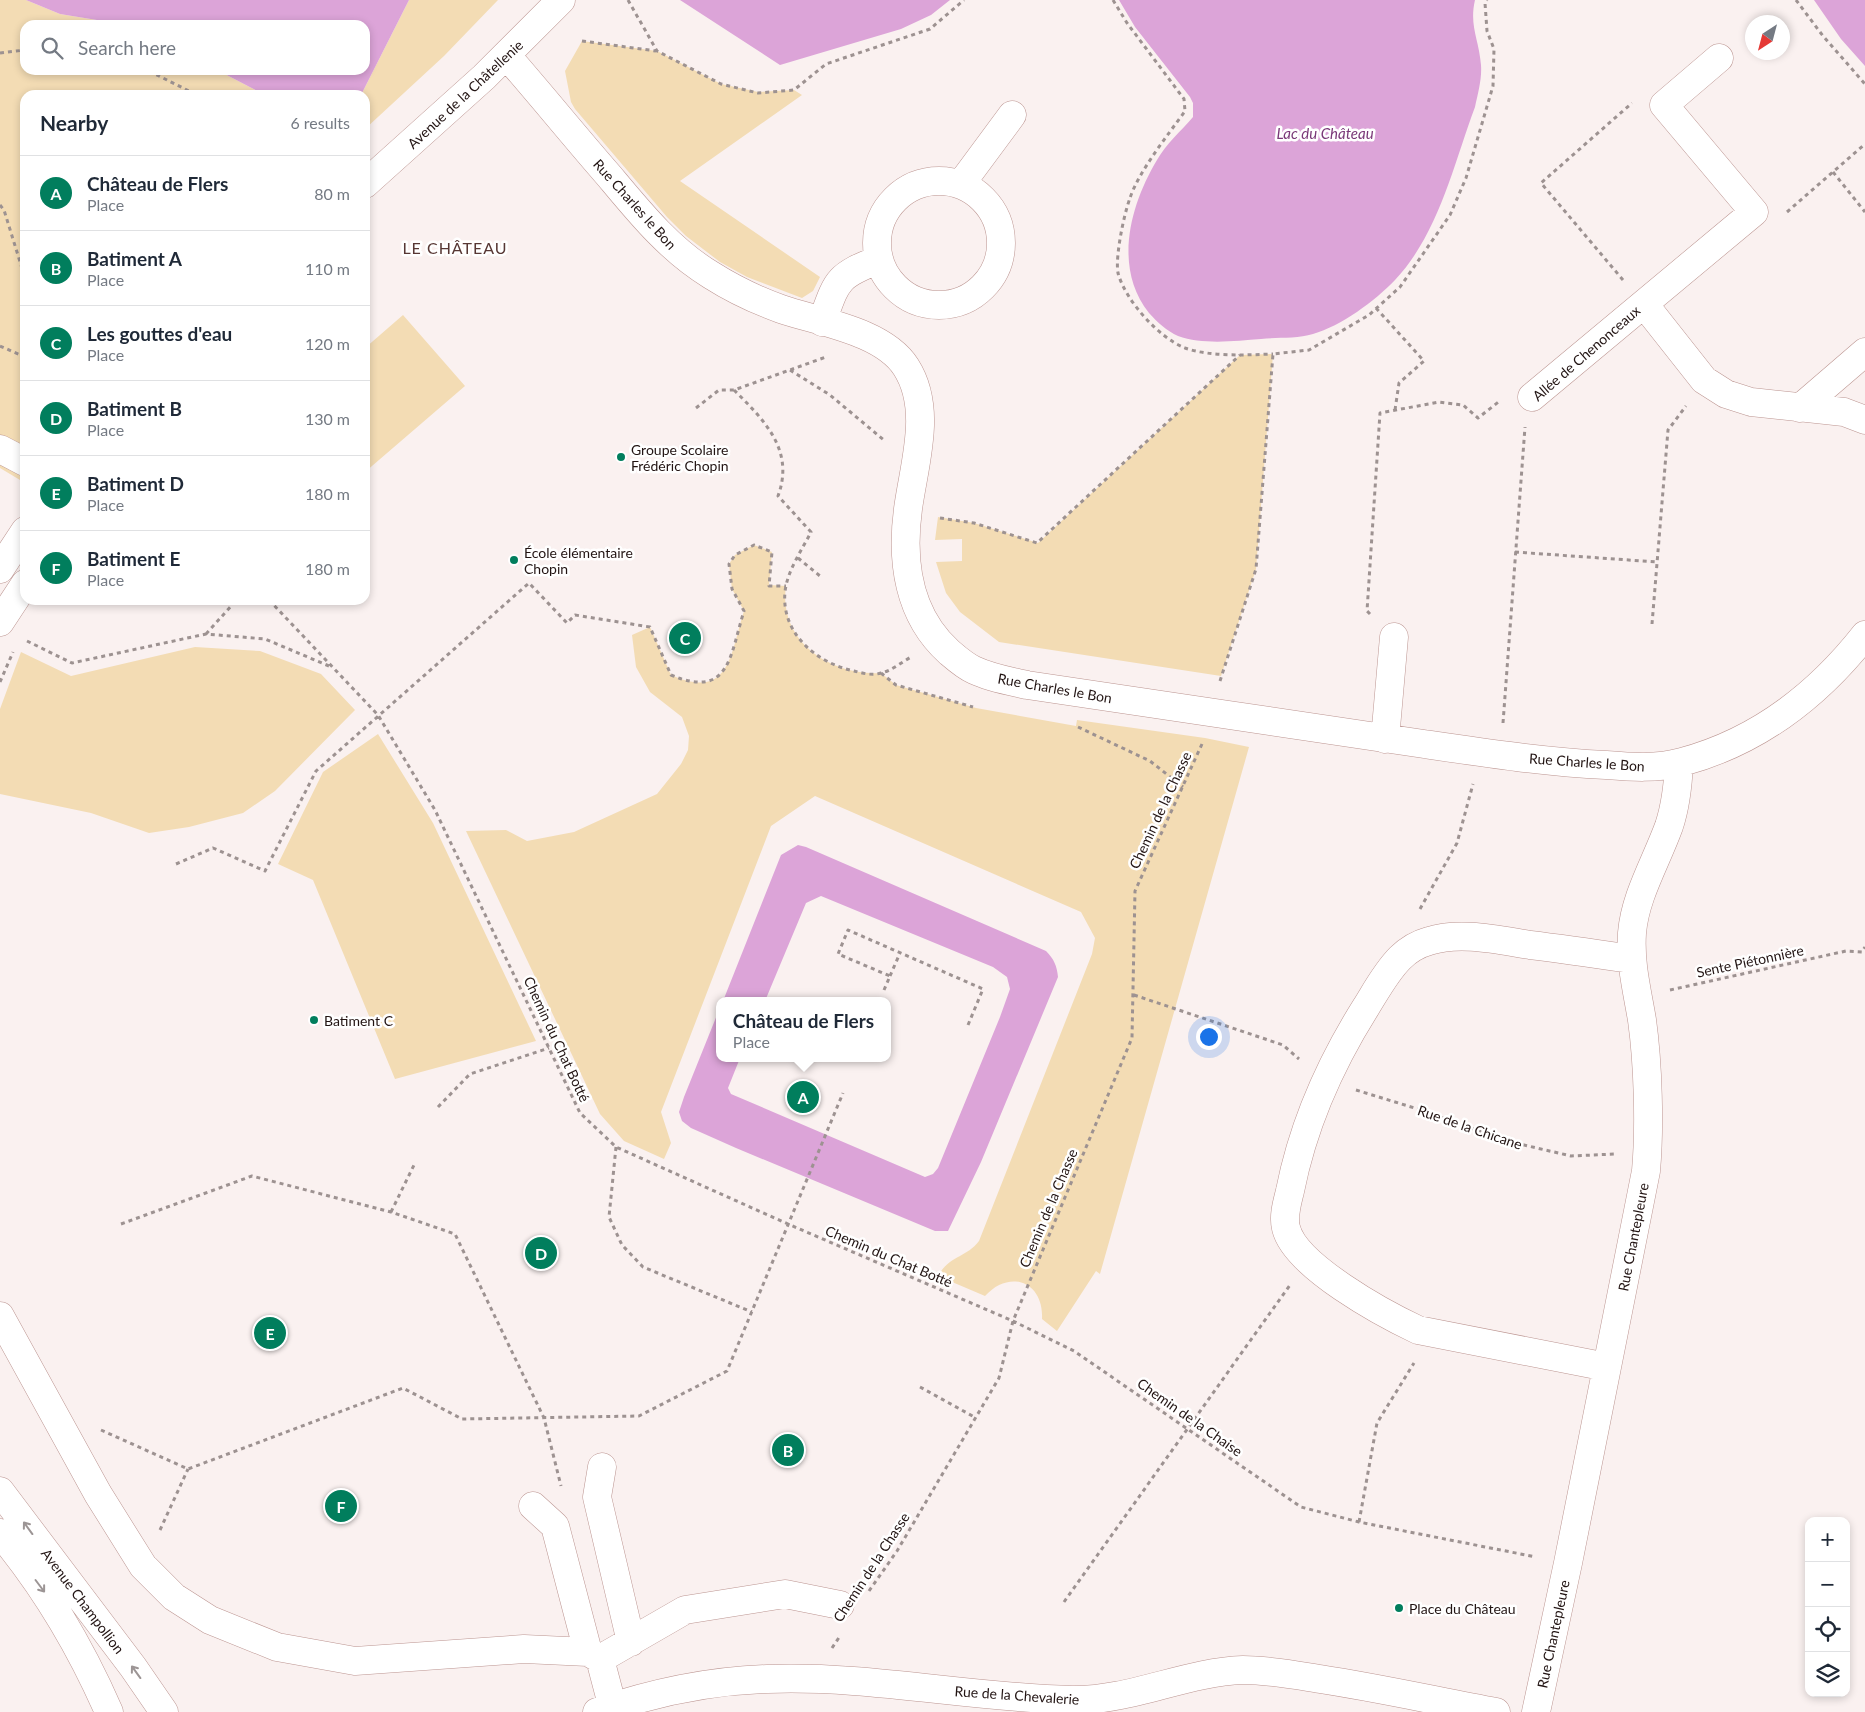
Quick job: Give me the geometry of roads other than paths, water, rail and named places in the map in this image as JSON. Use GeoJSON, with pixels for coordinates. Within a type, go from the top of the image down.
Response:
{"type":"FeatureCollection","features":[{"type":"Feature","properties":{"kind":"street","name":"Avenue de la Châtellenie"},"geometry":{"type":"LineString","coordinates":[[370,179],[507,56],[561,0]]}},
{"type":"Feature","properties":{"kind":"street","name":"Rue Charles le Bon"},"geometry":{"type":"LineString","coordinates":[[507,56],[649,224],[682,255],[709,275],[738,291],[780,308],[877,341],[895,352],[907,368],[916,388],[920,413],[919,433],[907,512],[906,563],[914,604],[940,644],[972,670],[999,679],[1483,753],[1580,764],[1640,767],[1679,763],[1735,744],[1802,701],[1845,660],[1865,635]]}},
{"type":"Feature","properties":{"kind":"street","name":"Allée de Chenonceaux"},"geometry":{"type":"LineString","coordinates":[[1532,397],[1754,212],[1664,105],[1718,58]]}},
{"type":"Feature","properties":{"kind":"street"},"geometry":{"type":"LineString","coordinates":[[961,184],[1012,115]]}},
{"type":"Feature","properties":{"kind":"street"},"geometry":{"type":"LineString","coordinates":[[941,180],[961,184],[978,194],[991,208],[999,226],[1002,246],[998,265],[988,282],[974,296],[956,304],[936,306],[917,302],[900,292],[887,278],[878,260],[876,240],[880,221],[890,204],[904,191],[922,183],[941,180]]}},
{"type":"Feature","properties":{"kind":"street"},"geometry":{"type":"LineString","coordinates":[[832,325],[835,285],[859,268],[878,260]]}},
{"type":"Feature","properties":{"kind":"street","name":"Allée de Chenonceaux"},"geometry":{"type":"LineString","coordinates":[[1644,304],[1704,380],[1726,394],[1751,402],[1844,412],[1865,420]]}},
{"type":"Feature","properties":{"kind":"street"},"geometry":{"type":"LineString","coordinates":[[1800,408],[1865,352]]}},
{"type":"Feature","properties":{"kind":"street"},"geometry":{"type":"LineString","coordinates":[[0,449],[20,459]]}},
{"type":"Feature","properties":{"kind":"street"},"geometry":{"type":"LineString","coordinates":[[0,569],[20,539]]}},
{"type":"Feature","properties":{"kind":"street"},"geometry":{"type":"LineString","coordinates":[[10,630],[20,599]]}},
{"type":"Feature","properties":{"kind":"street"},"geometry":{"type":"LineString","coordinates":[[1385,738],[1394,637]]}},
{"type":"Feature","properties":{"kind":"street","name":"Rue Chantepleure"},"geometry":{"type":"LineString","coordinates":[[1536,1712],[1568,1563],[1648,1152],[1645,1044],[1630,960],[1634,918],[1673,814],[1678,791],[1679,763]]}},
{"type":"Feature","properties":{"kind":"street"},"geometry":{"type":"LineString","coordinates":[[1607,1367],[1418,1330],[1363,1301],[1308,1260],[1286,1230],[1284,1215],[1294,1171],[1324,1080],[1371,998],[1400,958],[1414,947],[1430,940],[1453,937],[1484,938],[1630,960]]}},
{"type":"Feature","properties":{"kind":"street"},"geometry":{"type":"LineString","coordinates":[[0,1316],[98,1494],[143,1566],[174,1597],[210,1620],[277,1647],[356,1661],[524,1650],[594,1656],[631,1642],[685,1610],[786,1594],[849,1612]]}},
{"type":"Feature","properties":{"kind":"street"},"geometry":{"type":"LineString","coordinates":[[602,1467],[597,1497],[631,1642]]}},
{"type":"Feature","properties":{"kind":"street","name":"Avenue Champollion"},"geometry":{"type":"LineString","coordinates":[[0,1491],[134,1667],[164,1712]]}},
{"type":"Feature","properties":{"kind":"street"},"geometry":{"type":"LineString","coordinates":[[533,1506],[555,1526],[608,1710]]}},
{"type":"Feature","properties":{"kind":"street","name":"Avenue Champollion"},"geometry":{"type":"LineString","coordinates":[[0,1533],[46,1595],[78,1648],[109,1712]]}},
{"type":"Feature","properties":{"kind":"street","name":"Rue de la Chevalerie"},"geometry":{"type":"LineString","coordinates":[[608,1710],[686,1687],[768,1678],[813,1679],[1074,1700],[1128,1695],[1211,1674],[1243,1670],[1273,1672],[1342,1682],[1496,1712]]}},
{"type":"Feature","properties":{"kind":"water"},"geometry":{"type":"Polygon","coordinates":[[[26,0],[409,0],[364,90],[255,90],[227,75],[370,75],[370,20],[97,20],[60,14],[26,0]]]}},
{"type":"Feature","properties":{"kind":"water"},"geometry":{"type":"Polygon","coordinates":[[[680,0],[950,0],[931,15],[901,29],[780,65],[680,0]]]}},
{"type":"Feature","properties":{"kind":"water","name":"Lac du Château"},"geometry":{"type":"Polygon","coordinates":[[[1119,0],[1475,0],[1473,17],[1481,70],[1480,86],[1475,107],[1452,175],[1434,220],[1410,261],[1387,288],[1346,319],[1324,330],[1300,337],[1198,341],[1174,334],[1162,326],[1149,313],[1138,295],[1131,276],[1129,236],[1133,216],[1147,178],[1157,160],[1169,143],[1193,117],[1193,103],[1135,27],[1119,0]]]}},
{"type":"Feature","properties":{"kind":"water"},"geometry":{"type":"Polygon","coordinates":[[[1814,0],[1865,0],[1865,66],[1841,39],[1814,0]]]}},
{"type":"Feature","properties":{"kind":"water"},"geometry":{"type":"Polygon","coordinates":[[[798,845],[806,847],[1046,951],[1056,966],[1058,977],[981,1162],[948,1231],[935,1231],[736,1148],[691,1128],[682,1121],[679,1112],[716,1017],[716,1062],[738,1062],[728,1088],[731,1094],[925,1177],[933,1174],[938,1168],[1000,1017],[1010,989],[1007,977],[993,967],[821,896],[806,903],[767,997],[725,997],[781,855],[798,845]]]}},
{"type":"Feature","properties":{"kind":"place","name":"Groupe Scolaire Frédéric Chopin"},"geometry":{"type":"Point","coordinates":[621,457]}},
{"type":"Feature","properties":{"kind":"place","name":"École élémentaire Chopin"},"geometry":{"type":"Point","coordinates":[514,560]}},
{"type":"Feature","properties":{"kind":"place","name":"Les gouttes d'eau"},"geometry":{"type":"Point","coordinates":[685,638]}},
{"type":"Feature","properties":{"kind":"place","name":"Batiment C"},"geometry":{"type":"Point","coordinates":[314,1020]}},
{"type":"Feature","properties":{"kind":"place","name":"Château de Flers"},"geometry":{"type":"Point","coordinates":[803,1097]}},
{"type":"Feature","properties":{"kind":"place","name":"Batiment B"},"geometry":{"type":"Point","coordinates":[541,1253]}},
{"type":"Feature","properties":{"kind":"place","name":"Batiment D"},"geometry":{"type":"Point","coordinates":[270,1333]}},
{"type":"Feature","properties":{"kind":"place","name":"Batiment A"},"geometry":{"type":"Point","coordinates":[788,1450]}},
{"type":"Feature","properties":{"kind":"place","name":"Batiment E"},"geometry":{"type":"Point","coordinates":[341,1506]}},
{"type":"Feature","properties":{"kind":"place","name":"Place du Château"},"geometry":{"type":"Point","coordinates":[1399,1608]}},
{"type":"Feature","properties":{"kind":"district","name":"LE CHÂTEAU"},"geometry":{"type":"Point","coordinates":[455,247]}}]}
